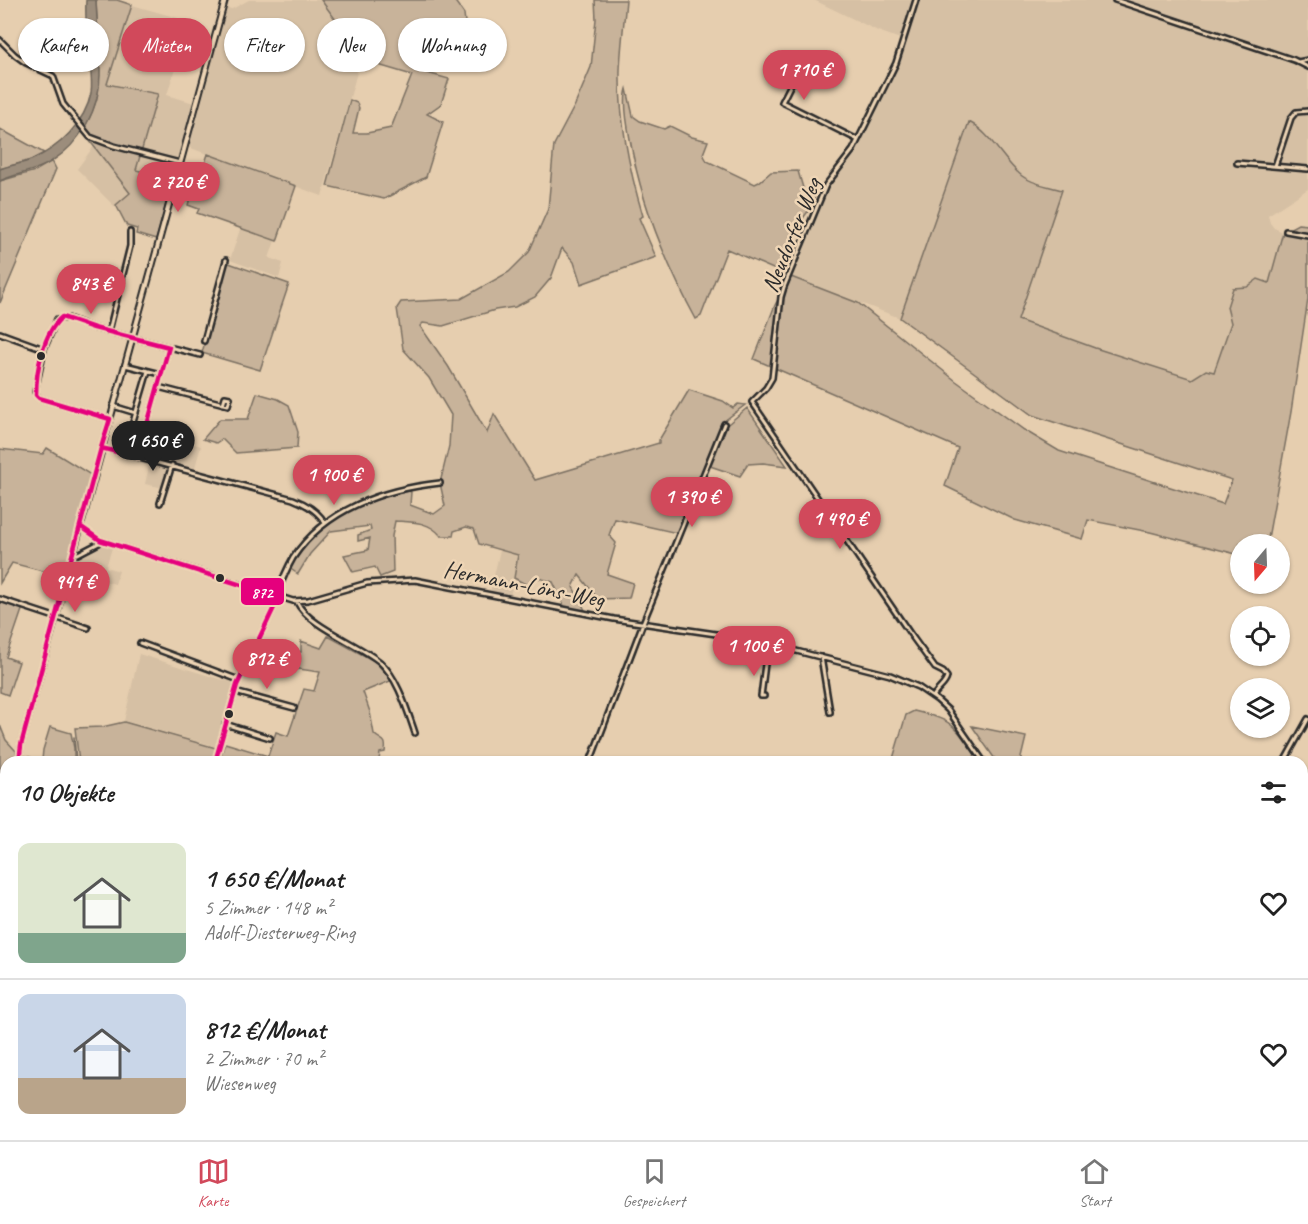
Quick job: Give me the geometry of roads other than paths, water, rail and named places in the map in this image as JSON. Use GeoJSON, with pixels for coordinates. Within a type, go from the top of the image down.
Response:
{"type":"FeatureCollection","features":[{"type":"Feature","properties":{"kind":"main road"},"geometry":{"type":"LineString","coordinates":[[20,756],[55,617],[225,0]]}},
{"type":"Feature","properties":{"kind":"street","name":"Neudorfer Weg"},"geometry":{"type":"LineString","coordinates":[[916,0],[904,43],[849,157],[826,185],[788,278],[781,297],[772,378],[764,391],[752,402],[911,635],[935,668],[947,677],[945,683],[936,690],[933,697]]}},
{"type":"Feature","properties":{"kind":"street"},"geometry":{"type":"LineString","coordinates":[[1114,0],[1308,67]]}},
{"type":"Feature","properties":{"kind":"street"},"geometry":{"type":"LineString","coordinates":[[0,40],[26,63],[53,76],[63,104],[86,133],[93,138],[180,164]]}},
{"type":"Feature","properties":{"kind":"street"},"geometry":{"type":"LineString","coordinates":[[1297,62],[1308,60]]}},
{"type":"Feature","properties":{"kind":"street"},"geometry":{"type":"LineString","coordinates":[[798,70],[782,102],[858,140]]}},
{"type":"Feature","properties":{"kind":"street"},"geometry":{"type":"LineString","coordinates":[[1275,166],[1291,118],[1296,112],[1308,111]]}},
{"type":"Feature","properties":{"kind":"street"},"geometry":{"type":"LineString","coordinates":[[1237,163],[1308,168]]}},
{"type":"Feature","properties":{"kind":"street"},"geometry":{"type":"LineString","coordinates":[[1286,231],[1308,235]]}},
{"type":"Feature","properties":{"kind":"street"},"geometry":{"type":"LineString","coordinates":[[109,331],[130,246],[130,232]]}},
{"type":"Feature","properties":{"kind":"street"},"geometry":{"type":"LineString","coordinates":[[204,340],[226,260]]}},
{"type":"Feature","properties":{"kind":"street"},"geometry":{"type":"LineString","coordinates":[[110,419],[39,398],[36,395],[44,349],[57,318],[62,317],[200,355]]}},
{"type":"Feature","properties":{"kind":"street"},"geometry":{"type":"LineString","coordinates":[[0,333],[44,349]]}},
{"type":"Feature","properties":{"kind":"street"},"geometry":{"type":"LineString","coordinates":[[138,457],[168,347]]}},
{"type":"Feature","properties":{"kind":"street"},"geometry":{"type":"LineString","coordinates":[[124,364],[161,374]]}},
{"type":"Feature","properties":{"kind":"street"},"geometry":{"type":"LineString","coordinates":[[124,453],[148,370]]}},
{"type":"Feature","properties":{"kind":"street"},"geometry":{"type":"LineString","coordinates":[[158,387],[223,404]]}},
{"type":"Feature","properties":{"kind":"street"},"geometry":{"type":"LineString","coordinates":[[113,406],[136,412]]}},
{"type":"Feature","properties":{"kind":"street"},"geometry":{"type":"LineString","coordinates":[[592,756],[643,623],[724,424]]}},
{"type":"Feature","properties":{"kind":"street"},"geometry":{"type":"LineString","coordinates":[[101,448],[172,465],[303,503],[325,523]]}},
{"type":"Feature","properties":{"kind":"street"},"geometry":{"type":"LineString","coordinates":[[160,503],[172,465]]}},
{"type":"Feature","properties":{"kind":"street"},"geometry":{"type":"LineString","coordinates":[[217,756],[234,691],[293,558],[325,523],[362,502],[405,488],[440,483]]}},
{"type":"Feature","properties":{"kind":"street"},"geometry":{"type":"LineString","coordinates":[[80,526],[100,540],[297,602],[300,609],[329,631],[380,662],[399,692],[415,733]]}},
{"type":"Feature","properties":{"kind":"street"},"geometry":{"type":"LineString","coordinates":[[78,554],[99,543],[100,540]]}},
{"type":"Feature","properties":{"kind":"street","name":"Hermann-Löns-Weg"},"geometry":{"type":"LineString","coordinates":[[297,602],[367,583],[414,580],[769,644],[903,679],[933,697],[948,710],[980,756]]}},
{"type":"Feature","properties":{"kind":"street"},"geometry":{"type":"LineString","coordinates":[[0,599],[88,628]]}},
{"type":"Feature","properties":{"kind":"street"},"geometry":{"type":"LineString","coordinates":[[140,643],[239,680]]}},
{"type":"Feature","properties":{"kind":"street"},"geometry":{"type":"LineString","coordinates":[[764,696],[761,696],[765,656],[769,644]]}},
{"type":"Feature","properties":{"kind":"street"},"geometry":{"type":"LineString","coordinates":[[821,657],[830,712]]}},
{"type":"Feature","properties":{"kind":"street"},"geometry":{"type":"LineString","coordinates":[[234,691],[294,708]]}},
{"type":"Feature","properties":{"kind":"street"},"geometry":{"type":"LineString","coordinates":[[1287,756],[1308,718]]}},
{"type":"Feature","properties":{"kind":"street"},"geometry":{"type":"LineString","coordinates":[[225,724],[270,738]]}},
{"type":"Feature","properties":{"kind":"waterway"},"geometry":{"type":"LineString","coordinates":[[74,737],[76,756]]}}]}
